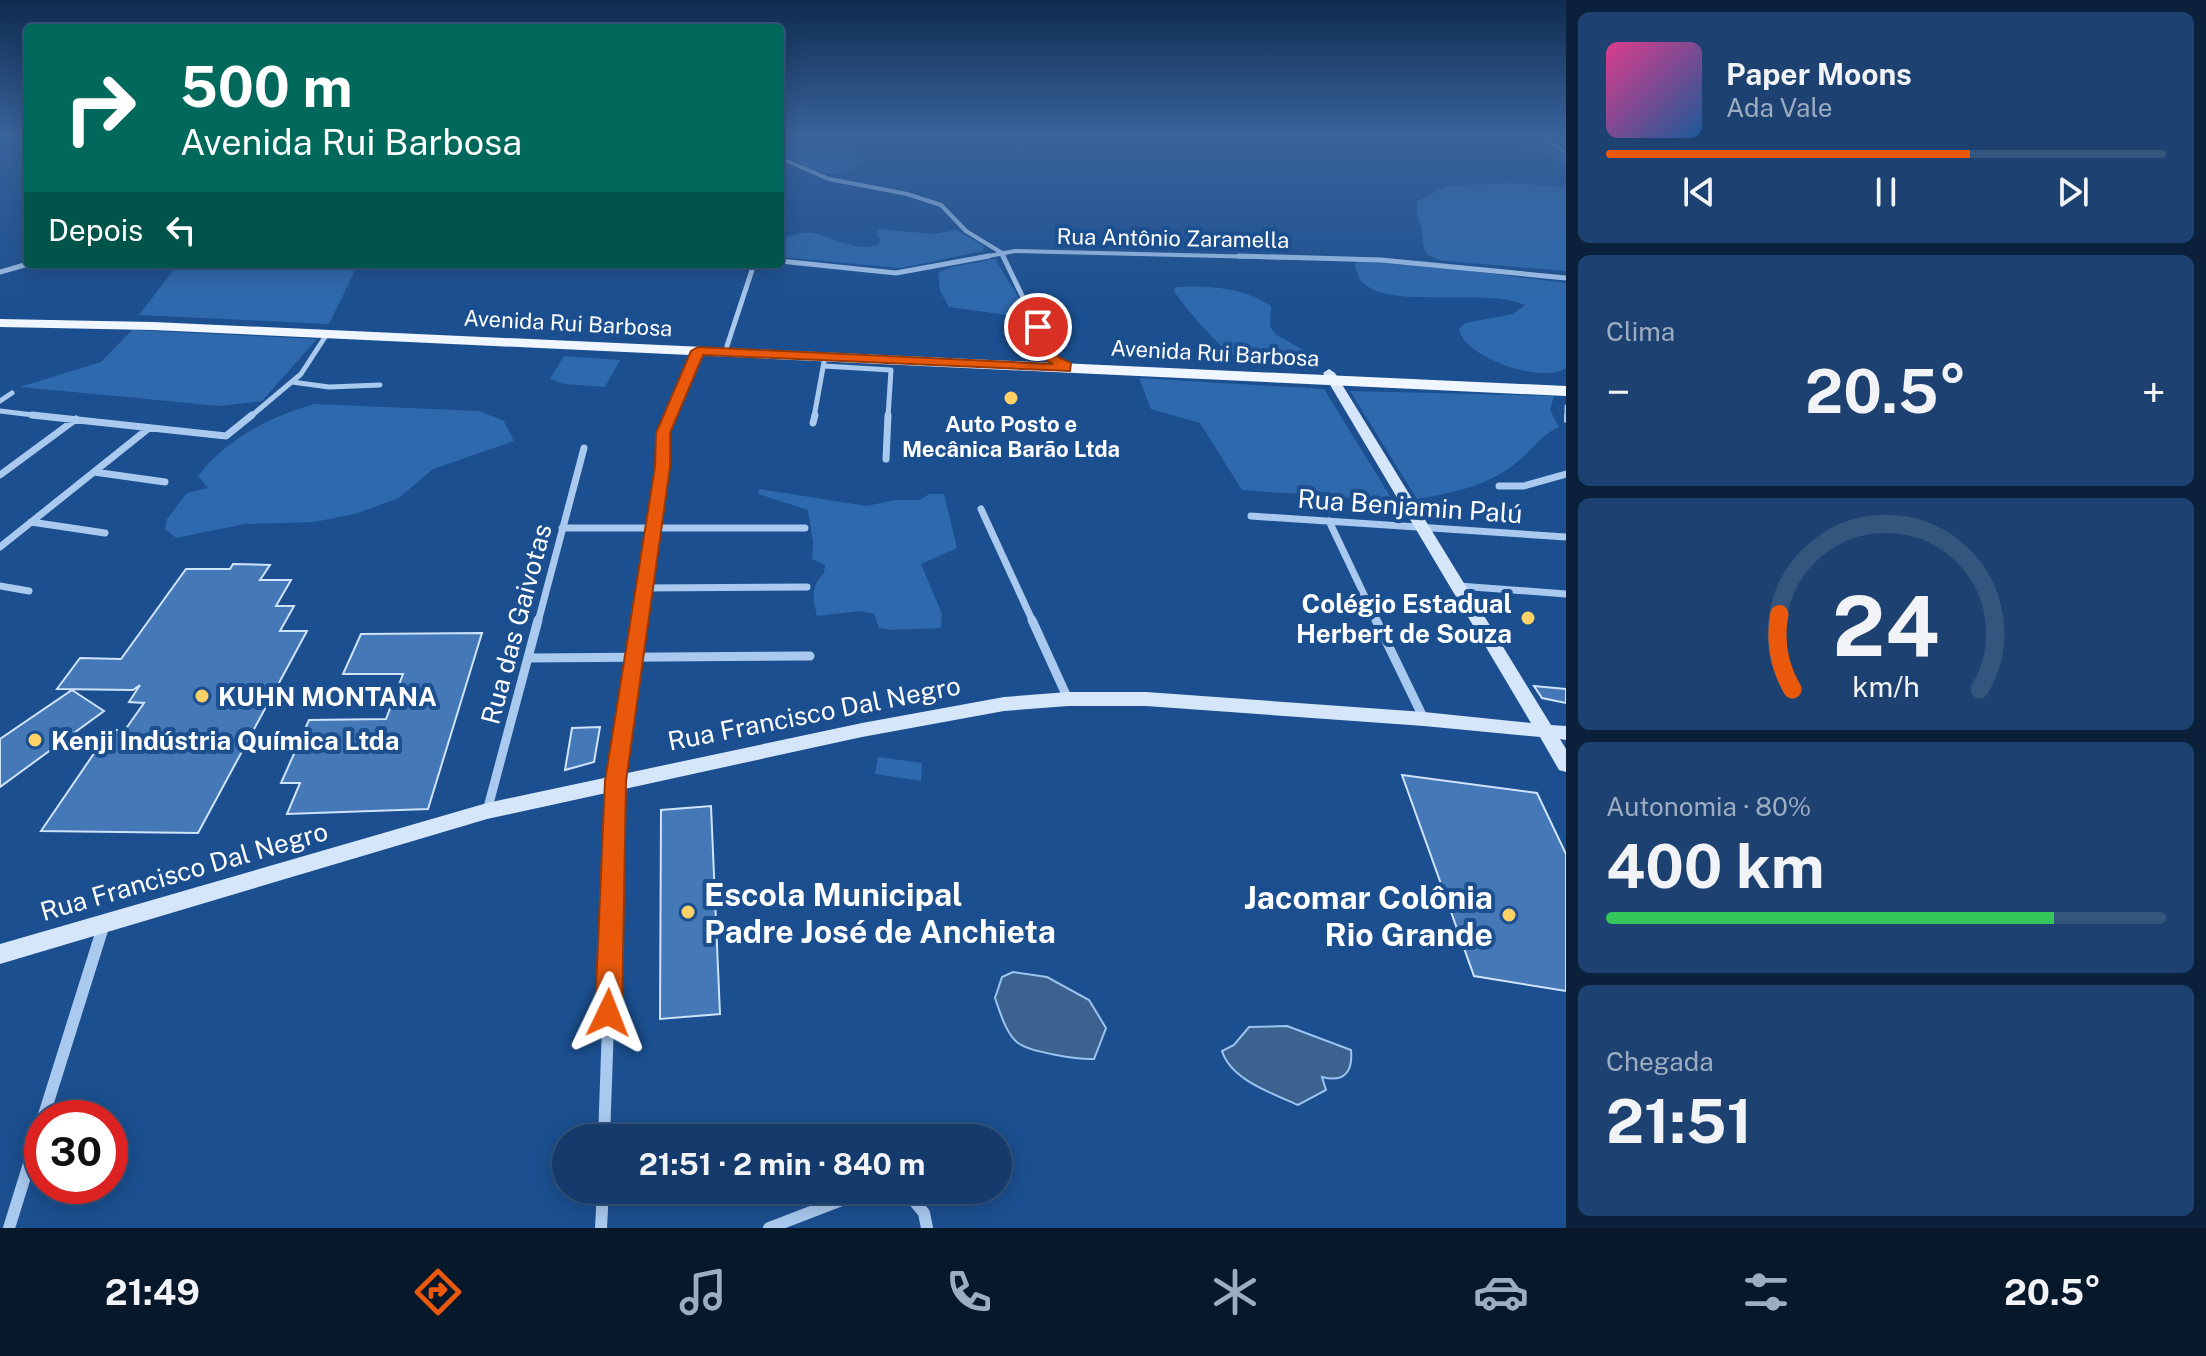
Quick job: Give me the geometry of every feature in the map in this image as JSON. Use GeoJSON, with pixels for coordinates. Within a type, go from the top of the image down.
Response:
{"type":"FeatureCollection","features":[{"type":"Feature","properties":{"kind":"main road","name":"Avenida Rui Barbosa"},"geometry":{"type":"LineString","coordinates":[[0,315],[727,346],[1056,365],[1558,387]]}},
{"type":"Feature","properties":{"kind":"main road","name":"Avenida Rui Barbosa"},"geometry":{"type":"LineString","coordinates":[[0,323],[698,351],[824,362],[1056,365]]}},
{"type":"Feature","properties":{"kind":"street"},"geometry":{"type":"LineString","coordinates":[[888,191],[930,200],[944,208],[966,231],[1002,253],[1056,365]]}},
{"type":"Feature","properties":{"kind":"street","name":"Rua Antônio Zaramella"},"geometry":{"type":"LineString","coordinates":[[784,261],[896,273],[1002,253],[1146,253],[1357,258],[1566,278]]}},
{"type":"Feature","properties":{"kind":"street"},"geometry":{"type":"LineString","coordinates":[[0,272],[24,265]]}},
{"type":"Feature","properties":{"kind":"street"},"geometry":{"type":"LineString","coordinates":[[727,346],[753,268]]}},
{"type":"Feature","properties":{"kind":"street"},"geometry":{"type":"LineString","coordinates":[[0,411],[226,436],[308,367],[327,334]]}},
{"type":"Feature","properties":{"kind":"street"},"geometry":{"type":"LineString","coordinates":[[604,1124],[616,781],[663,467],[665,426],[698,351]]}},
{"type":"Feature","properties":{"kind":"street"},"geometry":{"type":"LineString","coordinates":[[813,423],[824,362],[891,370],[886,459]]}},
{"type":"Feature","properties":{"kind":"street"},"geometry":{"type":"LineString","coordinates":[[1331,377],[1566,765]]}},
{"type":"Feature","properties":{"kind":"street"},"geometry":{"type":"LineString","coordinates":[[292,382],[329,387],[380,385]]}},
{"type":"Feature","properties":{"kind":"street"},"geometry":{"type":"LineString","coordinates":[[0,401],[12,393]]}},
{"type":"Feature","properties":{"kind":"street"},"geometry":{"type":"LineString","coordinates":[[0,475],[76,419]]}},
{"type":"Feature","properties":{"kind":"street"},"geometry":{"type":"LineString","coordinates":[[0,547],[150,428]]}},
{"type":"Feature","properties":{"kind":"street","name":"Rua das Gaivotas"},"geometry":{"type":"LineString","coordinates":[[487,811],[584,448]]}},
{"type":"Feature","properties":{"kind":"street"},"geometry":{"type":"LineString","coordinates":[[94,472],[165,482]]}},
{"type":"Feature","properties":{"kind":"street"},"geometry":{"type":"LineString","coordinates":[[1499,486],[1524,486],[1566,474]]}},
{"type":"Feature","properties":{"kind":"street"},"geometry":{"type":"LineString","coordinates":[[981,509],[1068,699]]}},
{"type":"Feature","properties":{"kind":"street","name":"Rua Benjamin Palú"},"geometry":{"type":"LineString","coordinates":[[1251,516],[1566,537]]}},
{"type":"Feature","properties":{"kind":"street"},"geometry":{"type":"LineString","coordinates":[[1329,521],[1424,719]]}},
{"type":"Feature","properties":{"kind":"street"},"geometry":{"type":"LineString","coordinates":[[31,522],[105,533]]}},
{"type":"Feature","properties":{"kind":"street"},"geometry":{"type":"LineString","coordinates":[[562,528],[805,528]]}},
{"type":"Feature","properties":{"kind":"street"},"geometry":{"type":"LineString","coordinates":[[0,586],[29,591]]}},
{"type":"Feature","properties":{"kind":"street"},"geometry":{"type":"LineString","coordinates":[[1459,586],[1566,594]]}},
{"type":"Feature","properties":{"kind":"street"},"geometry":{"type":"LineString","coordinates":[[644,588],[807,587]]}},
{"type":"Feature","properties":{"kind":"street"},"geometry":{"type":"LineString","coordinates":[[528,658],[810,656]]}},
{"type":"Feature","properties":{"kind":"street","name":"Rua Francisco Dal Negro"},"geometry":{"type":"LineString","coordinates":[[0,954],[487,811],[616,781],[972,709],[1068,699],[1146,699],[1424,719],[1566,733]]}},
{"type":"Feature","properties":{"kind":"street"},"geometry":{"type":"LineString","coordinates":[[49,1100],[104,923]]}},
{"type":"Feature","properties":{"kind":"street"},"geometry":{"type":"LineString","coordinates":[[9,1228],[24,1180]]}},
{"type":"Feature","properties":{"kind":"street"},"geometry":{"type":"LineString","coordinates":[[601,1228],[602,1204]]}},
{"type":"Feature","properties":{"kind":"street"},"geometry":{"type":"LineString","coordinates":[[769,1228],[832,1204]]}},
{"type":"Feature","properties":{"kind":"street"},"geometry":{"type":"LineString","coordinates":[[917,1204],[924,1213],[927,1228]]}},
{"type":"Feature","properties":{"kind":"shaded area"},"geometry":{"type":"Polygon","coordinates":[[[1436,191],[1566,191],[1566,271],[1445,261],[1431,256],[1424,246],[1417,214],[1418,201],[1436,191]]]}},
{"type":"Feature","properties":{"kind":"shaded area"},"geometry":{"type":"Polygon","coordinates":[[[879,229],[933,234],[956,230],[984,246],[983,251],[901,268],[784,257],[784,237],[809,233],[853,246],[870,247],[879,245],[880,239],[876,234],[879,229]]]}},
{"type":"Feature","properties":{"kind":"shaded area"},"geometry":{"type":"Polygon","coordinates":[[[995,259],[1025,308],[1022,317],[949,307],[940,291],[938,273],[951,267],[995,259]]]}},
{"type":"Feature","properties":{"kind":"shaded area"},"geometry":{"type":"Polygon","coordinates":[[[1358,261],[1447,268],[1566,283],[1566,368],[1541,373],[1524,371],[1489,359],[1464,340],[1459,329],[1465,323],[1513,314],[1525,305],[1487,298],[1416,297],[1376,291],[1360,279],[1354,266],[1358,261]]]}},
{"type":"Feature","properties":{"kind":"shaded area"},"geometry":{"type":"Polygon","coordinates":[[[175,268],[356,268],[329,324],[139,315],[175,268]]]}},
{"type":"Feature","properties":{"kind":"shaded area"},"geometry":{"type":"Polygon","coordinates":[[[1200,286],[1237,291],[1271,306],[1270,326],[1275,334],[1312,355],[1313,363],[1261,364],[1236,357],[1196,319],[1174,291],[1175,287],[1200,286]]]}},
{"type":"Feature","properties":{"kind":"shaded area"},"geometry":{"type":"Polygon","coordinates":[[[132,330],[317,339],[262,401],[220,406],[20,387],[101,362],[132,330]]]}},
{"type":"Feature","properties":{"kind":"shaded area"},"geometry":{"type":"Polygon","coordinates":[[[564,356],[620,360],[605,387],[565,384],[550,379],[564,356]]]}},
{"type":"Feature","properties":{"kind":"shaded area"},"geometry":{"type":"Polygon","coordinates":[[[1139,378],[1324,389],[1393,501],[1242,490],[1200,423],[1151,409],[1139,378]]]}},
{"type":"Feature","properties":{"kind":"shaded area"},"geometry":{"type":"Polygon","coordinates":[[[1350,391],[1554,396],[1550,410],[1559,427],[1494,477],[1456,491],[1417,499],[1350,391]]]}},
{"type":"Feature","properties":{"kind":"shaded area"},"geometry":{"type":"Polygon","coordinates":[[[315,404],[479,411],[504,421],[514,441],[433,469],[399,498],[355,514],[314,522],[245,524],[176,538],[165,529],[167,519],[187,493],[208,488],[198,476],[222,451],[266,422],[315,404]]]}},
{"type":"Feature","properties":{"kind":"shaded area"},"geometry":{"type":"Polygon","coordinates":[[[759,489],[867,506],[944,494],[957,548],[921,564],[942,614],[941,628],[879,628],[874,614],[861,611],[817,616],[814,593],[825,565],[812,559],[808,510],[758,494],[759,489]]]}},
{"type":"Feature","properties":{"kind":"shaded area"},"geometry":{"type":"Polygon","coordinates":[[[878,757],[922,763],[921,781],[875,774],[878,757]]]}},
{"type":"Feature","properties":{"kind":"shaded area"},"geometry":{"type":"Polygon","coordinates":[[[1013,972],[1047,977],[1089,1000],[1106,1028],[1094,1059],[1043,1052],[1014,1039],[995,998],[1002,977],[1013,972]]]}},
{"type":"Feature","properties":{"kind":"shaded area"},"geometry":{"type":"Polygon","coordinates":[[[1287,1026],[1351,1050],[1351,1064],[1346,1074],[1337,1078],[1322,1077],[1326,1090],[1298,1105],[1243,1078],[1222,1051],[1234,1045],[1249,1027],[1287,1026]]]}},
{"type":"Feature","properties":{"kind":"building","name":"KUHN MONTANA"},"geometry":{"type":"Polygon","coordinates":[[[233,564],[270,565],[260,580],[291,580],[276,606],[294,606],[280,631],[307,631],[198,833],[41,831],[110,730],[125,730],[144,703],[129,702],[140,685],[133,690],[57,689],[80,658],[121,659],[186,569],[230,569],[233,564]]]}},
{"type":"Feature","properties":{"kind":"building","name":"KUHN MONTANA"},"geometry":{"type":"Polygon","coordinates":[[[482,633],[428,809],[287,814],[300,783],[281,783],[309,720],[386,719],[403,674],[343,674],[361,634],[482,633]]]}},
{"type":"Feature","properties":{"kind":"building"},"geometry":{"type":"Polygon","coordinates":[[[1534,686],[1566,689],[1566,703],[1542,698],[1534,686]]]}},
{"type":"Feature","properties":{"kind":"building","name":"Kenji Indústria Química Ltda"},"geometry":{"type":"Polygon","coordinates":[[[72,690],[104,711],[0,787],[0,739],[72,690]]]}},
{"type":"Feature","properties":{"kind":"building"},"geometry":{"type":"Polygon","coordinates":[[[600,727],[594,762],[565,770],[572,728],[600,727]]]}},
{"type":"Feature","properties":{"kind":"building","name":"Jacomar Colônia Rio Grande"},"geometry":{"type":"Polygon","coordinates":[[[1402,775],[1537,793],[1566,854],[1566,991],[1474,976],[1402,775]]]}},
{"type":"Feature","properties":{"kind":"building","name":"Escola Municipal Padre José de Anchieta"},"geometry":{"type":"Polygon","coordinates":[[[711,806],[720,1014],[660,1019],[661,810],[711,806]]]}},
{"type":"Feature","properties":{"kind":"waterway"},"geometry":{"type":"LineString","coordinates":[[1566,406],[1566,421]]}},
{"type":"Feature","properties":{"kind":"place","name":"Auto Posto e Mecânica Barão Ltda"},"geometry":{"type":"Point","coordinates":[1011,398]}},
{"type":"Feature","properties":{"kind":"place","name":"Colégio Estadual Herbert de Souza"},"geometry":{"type":"Point","coordinates":[1528,618]}},
{"type":"Feature","properties":{"kind":"place","name":"KUHN MONTANA"},"geometry":{"type":"Point","coordinates":[202,696]}},
{"type":"Feature","properties":{"kind":"place","name":"Kenji Indústria Química Ltda"},"geometry":{"type":"Point","coordinates":[35,740]}},
{"type":"Feature","properties":{"kind":"place","name":"Escola Municipal Padre José de Anchieta"},"geometry":{"type":"Point","coordinates":[688,912]}},
{"type":"Feature","properties":{"kind":"place","name":"Jacomar Colônia Rio Grande"},"geometry":{"type":"Point","coordinates":[1509,915]}},
{"type":"Feature","properties":{"kind":"route"},"geometry":{"type":"LineString","coordinates":[[608,1013],[616,781],[663,467],[663,433],[698,351],[1006,365],[1053,370],[1067,367],[1053,360],[1038,327]]}}]}
